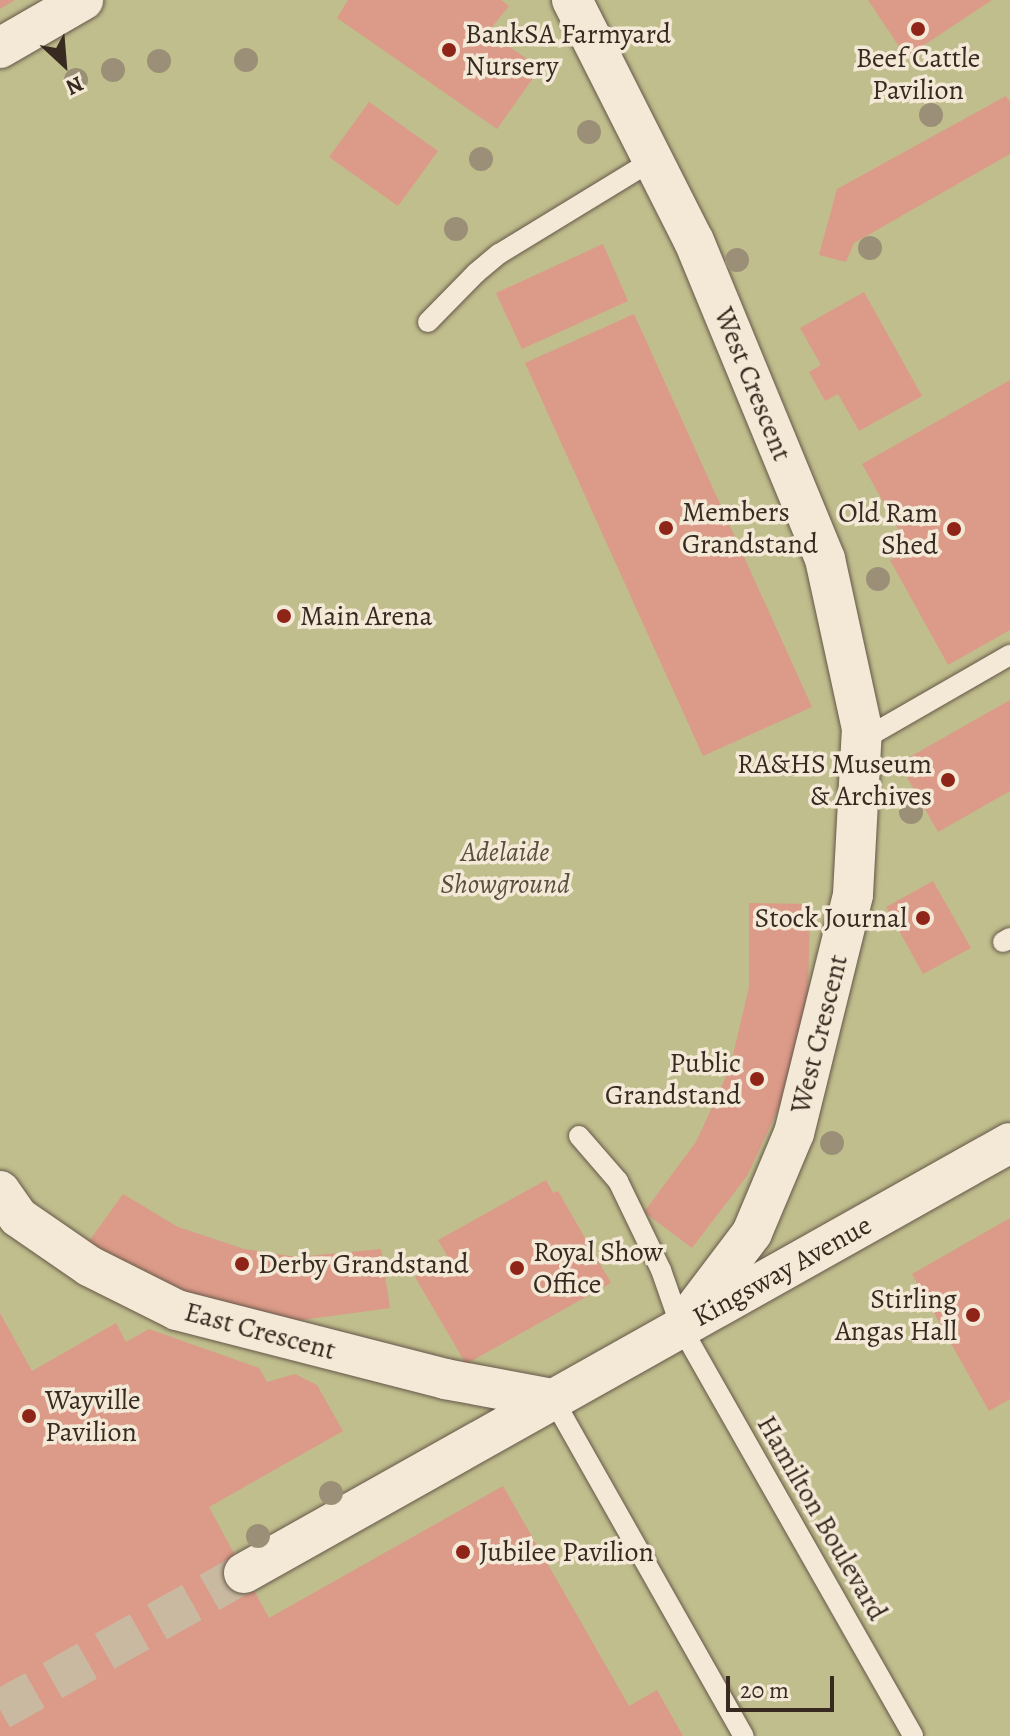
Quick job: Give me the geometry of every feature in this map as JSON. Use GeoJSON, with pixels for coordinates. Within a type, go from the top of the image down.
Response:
{"type":"FeatureCollection","features":[{"type":"Feature","properties":{"kind":"street"},"geometry":{"type":"LineString","coordinates":[[0,48],[83,0]]}},
{"type":"Feature","properties":{"kind":"street","name":"West Crescent"},"geometry":{"type":"LineString","coordinates":[[572,0],[694,241],[825,559],[862,728],[853,895],[794,1133],[752,1233],[681,1327]]}},
{"type":"Feature","properties":{"kind":"street","name":"Kingsway Avenue"},"geometry":{"type":"LineString","coordinates":[[244,1573],[1010,1143]]}},
{"type":"Feature","properties":{"kind":"street","name":"East Crescent"},"geometry":{"type":"LineString","coordinates":[[0,1191],[18,1217],[89,1266],[177,1310],[445,1379],[553,1399]]}},
{"type":"Feature","properties":{"kind":"lane"},"geometry":{"type":"LineString","coordinates":[[428,322],[499,254],[653,160]]}},
{"type":"Feature","properties":{"kind":"lane"},"geometry":{"type":"LineString","coordinates":[[862,740],[1010,655]]}},
{"type":"Feature","properties":{"kind":"lane","name":"Hamilton Boulevard"},"geometry":{"type":"LineString","coordinates":[[579,1136],[618,1181],[661,1270],[681,1327],[913,1736]]}},
{"type":"Feature","properties":{"kind":"lane"},"geometry":{"type":"LineString","coordinates":[[553,1399],[744,1736]]}},
{"type":"Feature","properties":{"kind":"green space","name":"Adelaide Showground"},"geometry":{"type":"Polygon","coordinates":[[[0,0],[1010,0],[1010,1736],[0,1736],[0,0]]]}},
{"type":"Feature","properties":{"kind":"building"},"geometry":{"type":"Polygon","coordinates":[[[0,0],[15,0],[0,9],[0,0]]]}},
{"type":"Feature","properties":{"kind":"building","name":"BankSA Farmyard Nursery"},"geometry":{"type":"Polygon","coordinates":[[[348,0],[501,0],[509,6],[488,32],[540,68],[497,129],[337,18],[348,0]]]}},
{"type":"Feature","properties":{"kind":"building","name":"Beef Cattle Pavilion"},"geometry":{"type":"Polygon","coordinates":[[[868,0],[992,0],[906,57],[868,0]]]}},
{"type":"Feature","properties":{"kind":"building"},"geometry":{"type":"Polygon","coordinates":[[[1006,96],[1010,102],[1010,154],[854,243],[846,262],[819,255],[837,189],[1006,96]]]}},
{"type":"Feature","properties":{"kind":"building"},"geometry":{"type":"Polygon","coordinates":[[[369,102],[438,151],[398,206],[329,157],[369,102]]]}},
{"type":"Feature","properties":{"kind":"building"},"geometry":{"type":"Polygon","coordinates":[[[603,244],[628,301],[522,349],[496,293],[603,244]]]}},
{"type":"Feature","properties":{"kind":"building"},"geometry":{"type":"Polygon","coordinates":[[[864,292],[922,396],[859,431],[838,394],[825,401],[809,372],[821,365],[800,328],[864,292]]]}},
{"type":"Feature","properties":{"kind":"building","name":"Members Grandstand"},"geometry":{"type":"Polygon","coordinates":[[[634,314],[812,707],[703,756],[525,363],[634,314]]]}},
{"type":"Feature","properties":{"kind":"building","name":"Old Ram Shed"},"geometry":{"type":"Polygon","coordinates":[[[1010,380],[1010,630],[948,665],[890,560],[910,550],[862,464],[1010,380]]]}},
{"type":"Feature","properties":{"kind":"building"},"geometry":{"type":"Polygon","coordinates":[[[1010,700],[1010,791],[938,832],[899,763],[1010,700]]]}},
{"type":"Feature","properties":{"kind":"building","name":"Stock Journal"},"geometry":{"type":"Polygon","coordinates":[[[933,881],[971,948],[923,974],[886,907],[933,881]]]}},
{"type":"Feature","properties":{"kind":"building","name":"Public Grandstand"},"geometry":{"type":"Polygon","coordinates":[[[749,903],[810,904],[808,995],[787,1090],[747,1176],[692,1248],[644,1212],[696,1142],[730,1068],[749,987],[749,903]]]}},
{"type":"Feature","properties":{"kind":"building","name":"Royal Show Office"},"geometry":{"type":"Polygon","coordinates":[[[546,1180],[553,1193],[558,1191],[611,1283],[466,1364],[415,1277],[449,1259],[438,1240],[546,1180]]]}},
{"type":"Feature","properties":{"kind":"building","name":"Derby Grandstand"},"geometry":{"type":"Polygon","coordinates":[[[123,1194],[178,1227],[244,1249],[297,1257],[381,1249],[390,1308],[287,1322],[260,1321],[82,1251],[123,1194]]]}},
{"type":"Feature","properties":{"kind":"building","name":"Stirling Angas Hall"},"geometry":{"type":"Polygon","coordinates":[[[1010,1218],[1010,1399],[989,1411],[912,1274],[1010,1218]]]}},
{"type":"Feature","properties":{"kind":"building"},"geometry":{"type":"Polygon","coordinates":[[[0,1313],[32,1371],[116,1323],[126,1342],[149,1329],[259,1368],[267,1382],[295,1374],[317,1385],[343,1431],[209,1507],[269,1618],[503,1486],[629,1706],[657,1690],[683,1736],[0,1736],[0,1313]]]}},
{"type":"Feature","properties":{"kind":"tunnel"},"geometry":{"type":"LineString","coordinates":[[0,1710],[244,1573]]}},
{"type":"Feature","properties":{"kind":"place","name":"Beef Cattle Pavilion"},"geometry":{"type":"Point","coordinates":[918,29]}},
{"type":"Feature","properties":{"kind":"place","name":"BankSA Farmyard Nursery"},"geometry":{"type":"Point","coordinates":[449,50]}},
{"type":"Feature","properties":{"kind":"place","name":"Members Grandstand"},"geometry":{"type":"Point","coordinates":[666,528]}},
{"type":"Feature","properties":{"kind":"place","name":"Old Ram Shed"},"geometry":{"type":"Point","coordinates":[954,529]}},
{"type":"Feature","properties":{"kind":"place","name":"Main Arena"},"geometry":{"type":"Point","coordinates":[284,616]}},
{"type":"Feature","properties":{"kind":"place","name":"RA&HS Museum & Archives"},"geometry":{"type":"Point","coordinates":[948,780]}},
{"type":"Feature","properties":{"kind":"place","name":"Stock Journal"},"geometry":{"type":"Point","coordinates":[923,918]}},
{"type":"Feature","properties":{"kind":"place","name":"Public Grandstand"},"geometry":{"type":"Point","coordinates":[757,1079]}},
{"type":"Feature","properties":{"kind":"place","name":"Derby Grandstand"},"geometry":{"type":"Point","coordinates":[242,1264]}},
{"type":"Feature","properties":{"kind":"place","name":"Royal Show Office"},"geometry":{"type":"Point","coordinates":[517,1268]}},
{"type":"Feature","properties":{"kind":"place","name":"Stirling Angas Hall"},"geometry":{"type":"Point","coordinates":[973,1315]}},
{"type":"Feature","properties":{"kind":"place","name":"Wayville Pavilion"},"geometry":{"type":"Point","coordinates":[29,1416]}},
{"type":"Feature","properties":{"kind":"place","name":"Jubilee Pavilion"},"geometry":{"type":"Point","coordinates":[463,1552]}}]}
